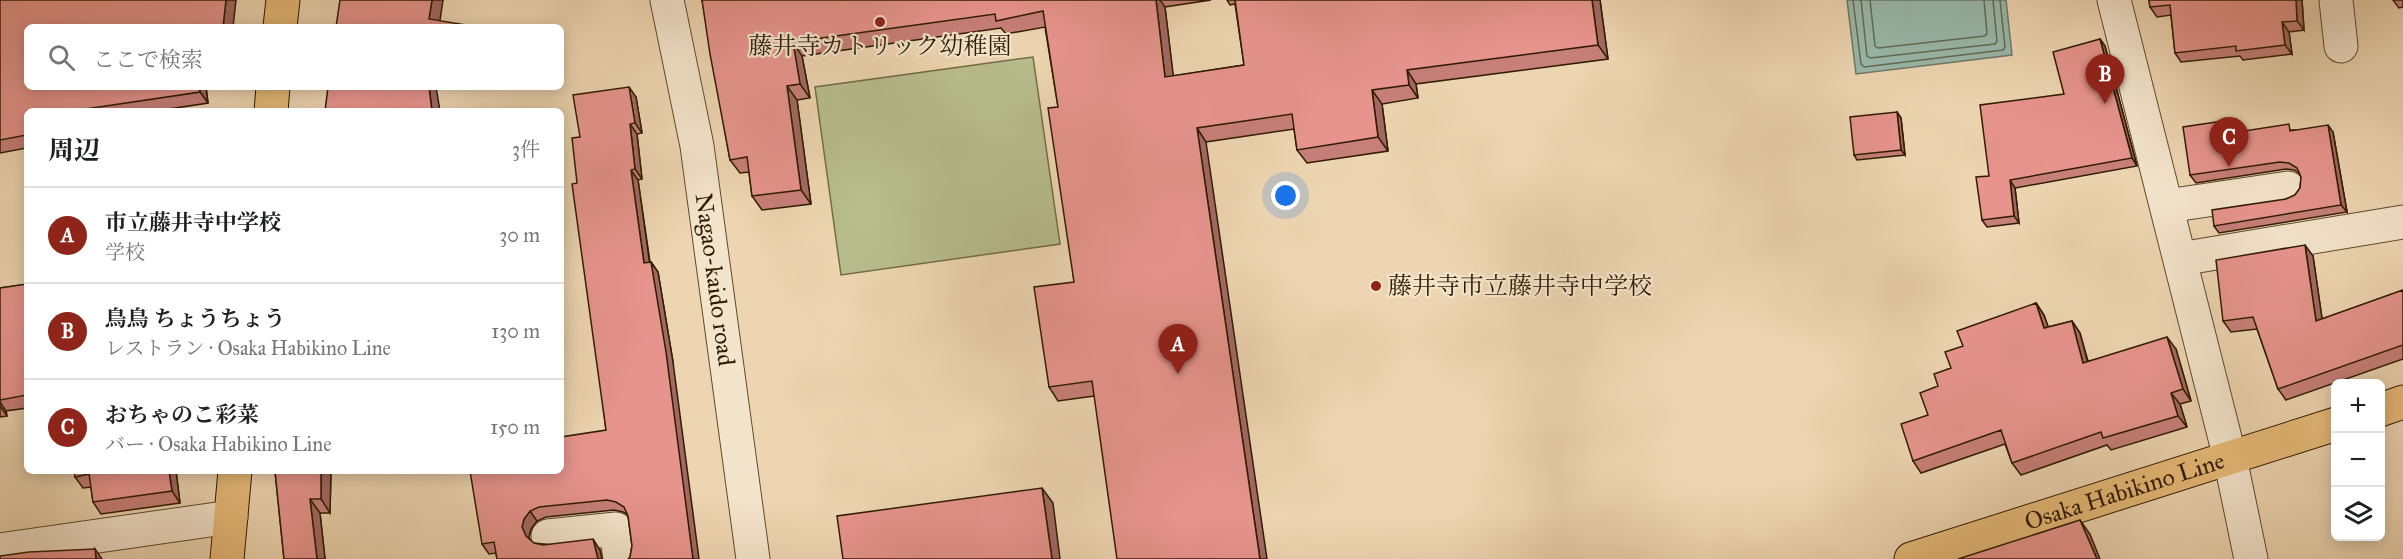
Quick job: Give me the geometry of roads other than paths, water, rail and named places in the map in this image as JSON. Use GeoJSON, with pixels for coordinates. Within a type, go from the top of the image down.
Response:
{"type":"FeatureCollection","features":[{"type":"Feature","properties":{"kind":"main road"},"geometry":{"type":"LineString","coordinates":[[280,24],[284,0]]}},
{"type":"Feature","properties":{"kind":"main road"},"geometry":{"type":"LineString","coordinates":[[271,108],[273,90]]}},
{"type":"Feature","properties":{"kind":"main road"},"geometry":{"type":"LineString","coordinates":[[2385,408],[2403,402]]}},
{"type":"Feature","properties":{"kind":"main road","name":"Osaka Habikino Line"},"geometry":{"type":"LineString","coordinates":[[1911,559],[2331,426]]}},
{"type":"Feature","properties":{"kind":"main road"},"geometry":{"type":"LineString","coordinates":[[227,559],[235,474]]}},
{"type":"Feature","properties":{"kind":"street","name":"Nagao-kaido road"},"geometry":{"type":"LineString","coordinates":[[667,0],[697,146],[753,559]]}},
{"type":"Feature","properties":{"kind":"street"},"geometry":{"type":"LineString","coordinates":[[2114,0],[2230,458],[2251,559]]}},
{"type":"Feature","properties":{"kind":"street"},"geometry":{"type":"LineString","coordinates":[[2336,0],[2341,46]]}},
{"type":"Feature","properties":{"kind":"street"},"geometry":{"type":"LineString","coordinates":[[2167,206],[2288,188]]}},
{"type":"Feature","properties":{"kind":"street"},"geometry":{"type":"LineString","coordinates":[[2180,259],[2403,222]]}},
{"type":"Feature","properties":{"kind":"street"},"geometry":{"type":"LineString","coordinates":[[0,550],[231,517]]}},
{"type":"Feature","properties":{"kind":"street"},"geometry":{"type":"LineString","coordinates":[[548,536],[616,529],[620,559]]}},
{"type":"Feature","properties":{"kind":"water"},"geometry":{"type":"Polygon","coordinates":[[[1847,0],[2006,0],[2012,55],[1856,74],[1847,0]]]}},
{"type":"Feature","properties":{"kind":"place","name":"藤井寺カトリック幼稚園"},"geometry":{"type":"Point","coordinates":[880,22]}},
{"type":"Feature","properties":{"kind":"place","name":"鳥鳥 ちょうちょう"},"geometry":{"type":"Point","coordinates":[2105,104]}},
{"type":"Feature","properties":{"kind":"place","name":"おちゃのこ彩菜"},"geometry":{"type":"Point","coordinates":[2229,167]}},
{"type":"Feature","properties":{"kind":"place","name":"藤井寺市立藤井寺中学校"},"geometry":{"type":"Point","coordinates":[1376,286]}},
{"type":"Feature","properties":{"kind":"place","name":"市立藤井寺中学校"},"geometry":{"type":"Point","coordinates":[1178,374]}}]}
